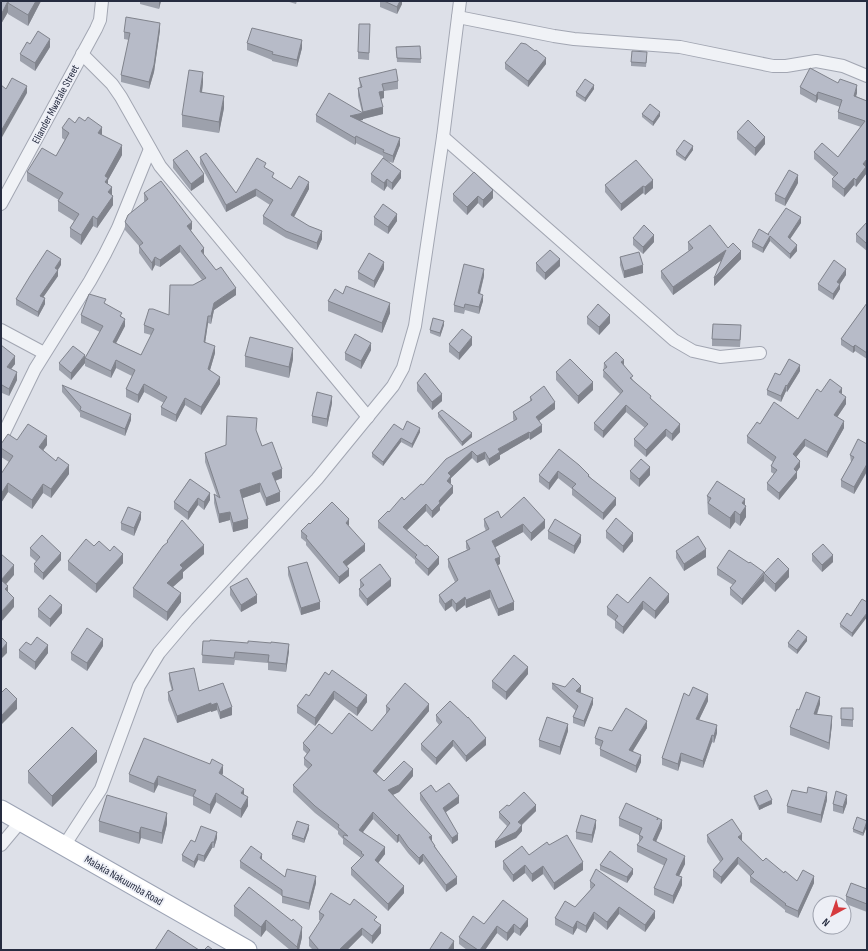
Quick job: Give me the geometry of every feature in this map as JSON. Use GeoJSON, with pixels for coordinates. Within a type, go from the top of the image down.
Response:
{"type":"FeatureCollection","features":[{"type":"Feature","properties":{"kind":"main road","name":"Malakia Nakuumba Road"},"geometry":{"type":"LineString","coordinates":[[1,810],[247,950]]}},
{"type":"Feature","properties":{"kind":"street","name":"Eliander Mwatale Street"},"geometry":{"type":"LineString","coordinates":[[1,204],[100,20],[102,1]]}},
{"type":"Feature","properties":{"kind":"street"},"geometry":{"type":"LineString","coordinates":[[64,846],[100,789],[139,686],[159,653],[187,620],[317,479],[393,386],[403,368],[414,326],[443,137],[460,1]]}},
{"type":"Feature","properties":{"kind":"street"},"geometry":{"type":"LineString","coordinates":[[458,17],[574,39],[680,47],[773,66],[786,66],[816,61],[843,66],[867,76]]}},
{"type":"Feature","properties":{"kind":"street"},"geometry":{"type":"LineString","coordinates":[[82,54],[112,84],[165,172],[368,417]]}},
{"type":"Feature","properties":{"kind":"street"},"geometry":{"type":"LineString","coordinates":[[443,137],[674,340],[693,351],[720,357],[760,353]]}},
{"type":"Feature","properties":{"kind":"street"},"geometry":{"type":"LineString","coordinates":[[1,439],[44,353],[90,281],[105,254],[118,228],[150,149]]}},
{"type":"Feature","properties":{"kind":"street"},"geometry":{"type":"LineString","coordinates":[[1,330],[44,353]]}},
{"type":"Feature","properties":{"kind":"street"},"geometry":{"type":"LineString","coordinates":[[1,845],[21,821]]}},
{"type":"Feature","properties":{"kind":"building"},"geometry":{"type":"Polygon","coordinates":[[[1,1],[8,1],[1,15],[1,1]]]}},
{"type":"Feature","properties":{"kind":"building"},"geometry":{"type":"Polygon","coordinates":[[[9,1],[36,1],[28,15],[8,3],[9,1]]]}},
{"type":"Feature","properties":{"kind":"building"},"geometry":{"type":"Polygon","coordinates":[[[384,1],[400,1],[397,7],[384,1]]]}},
{"type":"Feature","properties":{"kind":"building"},"geometry":{"type":"Polygon","coordinates":[[[126,17],[160,23],[154,65],[149,82],[121,75],[130,33],[124,32],[126,17]]]}},
{"type":"Feature","properties":{"kind":"building"},"geometry":{"type":"Polygon","coordinates":[[[359,24],[370,24],[369,53],[358,52],[359,24]]]}},
{"type":"Feature","properties":{"kind":"building"},"geometry":{"type":"Polygon","coordinates":[[[252,28],[302,40],[297,60],[272,54],[273,52],[247,43],[252,28]]]}},
{"type":"Feature","properties":{"kind":"building"},"geometry":{"type":"Polygon","coordinates":[[[38,31],[50,39],[35,63],[20,54],[27,42],[30,44],[38,31]]]}},
{"type":"Feature","properties":{"kind":"building"},"geometry":{"type":"Polygon","coordinates":[[[521,43],[526,44],[535,51],[536,50],[546,58],[528,81],[505,63],[521,43]]]}},
{"type":"Feature","properties":{"kind":"building"},"geometry":{"type":"Polygon","coordinates":[[[420,46],[421,59],[397,58],[396,47],[420,46]]]}},
{"type":"Feature","properties":{"kind":"building"},"geometry":{"type":"Polygon","coordinates":[[[632,51],[647,52],[646,63],[631,62],[632,51]]]}},
{"type":"Feature","properties":{"kind":"building"},"geometry":{"type":"Polygon","coordinates":[[[810,68],[838,83],[840,79],[857,85],[854,96],[867,101],[867,159],[863,164],[866,167],[856,180],[854,178],[844,189],[832,179],[838,173],[814,152],[822,143],[838,157],[865,121],[838,112],[842,100],[818,92],[816,96],[800,87],[810,68]]]}},
{"type":"Feature","properties":{"kind":"building"},"geometry":{"type":"Polygon","coordinates":[[[396,69],[398,81],[382,84],[384,91],[379,92],[383,107],[363,112],[358,88],[362,87],[359,78],[396,69]]]}},
{"type":"Feature","properties":{"kind":"building"},"geometry":{"type":"Polygon","coordinates":[[[189,70],[203,72],[200,92],[224,96],[219,122],[182,115],[189,70]]]}},
{"type":"Feature","properties":{"kind":"building"},"geometry":{"type":"Polygon","coordinates":[[[12,78],[27,86],[1,131],[1,85],[6,89],[12,78]]]}},
{"type":"Feature","properties":{"kind":"building"},"geometry":{"type":"Polygon","coordinates":[[[585,79],[594,85],[585,98],[576,92],[585,79]]]}},
{"type":"Feature","properties":{"kind":"building"},"geometry":{"type":"Polygon","coordinates":[[[329,93],[363,113],[350,116],[390,135],[400,138],[393,156],[383,152],[384,150],[356,136],[355,138],[316,115],[329,93]]]}},
{"type":"Feature","properties":{"kind":"building"},"geometry":{"type":"Polygon","coordinates":[[[650,104],[660,112],[653,122],[642,114],[650,104]]]}},
{"type":"Feature","properties":{"kind":"building"},"geometry":{"type":"Polygon","coordinates":[[[79,117],[85,121],[88,117],[102,127],[98,133],[122,145],[105,176],[108,178],[105,182],[112,187],[108,192],[113,196],[97,219],[93,216],[81,235],[70,228],[79,214],[58,201],[63,193],[27,172],[42,148],[56,156],[69,133],[62,128],[69,118],[75,123],[79,117]]]}},
{"type":"Feature","properties":{"kind":"building"},"geometry":{"type":"Polygon","coordinates":[[[748,120],[765,137],[755,148],[737,132],[748,120]]]}},
{"type":"Feature","properties":{"kind":"building"},"geometry":{"type":"Polygon","coordinates":[[[684,140],[693,146],[685,158],[676,151],[684,140]]]}},
{"type":"Feature","properties":{"kind":"building"},"geometry":{"type":"Polygon","coordinates":[[[187,150],[204,174],[191,184],[173,160],[187,150]]]}},
{"type":"Feature","properties":{"kind":"building"},"geometry":{"type":"Polygon","coordinates":[[[206,153],[236,193],[257,158],[266,163],[264,167],[274,173],[272,177],[291,189],[299,176],[309,182],[291,215],[309,226],[322,231],[317,243],[286,231],[263,216],[273,200],[256,189],[226,205],[200,157],[206,153]]]}},
{"type":"Feature","properties":{"kind":"building"},"geometry":{"type":"Polygon","coordinates":[[[383,158],[401,171],[392,183],[387,179],[384,183],[371,174],[383,158]]]}},
{"type":"Feature","properties":{"kind":"building"},"geometry":{"type":"Polygon","coordinates":[[[636,160],[653,180],[621,204],[605,185],[636,160]]]}},
{"type":"Feature","properties":{"kind":"building"},"geometry":{"type":"Polygon","coordinates":[[[789,170],[798,175],[785,199],[775,194],[789,170]]]}},
{"type":"Feature","properties":{"kind":"building"},"geometry":{"type":"Polygon","coordinates":[[[474,172],[493,190],[483,200],[478,196],[467,207],[453,194],[474,172]]]}},
{"type":"Feature","properties":{"kind":"building"},"geometry":{"type":"Polygon","coordinates":[[[161,181],[192,222],[187,226],[204,248],[201,251],[216,270],[221,267],[236,288],[214,303],[211,316],[208,316],[204,342],[215,346],[208,369],[220,377],[201,407],[185,398],[176,415],[161,407],[167,397],[144,384],[138,395],[126,389],[135,370],[116,360],[111,371],[85,358],[103,326],[81,315],[89,294],[106,299],[104,303],[122,313],[120,316],[125,319],[113,342],[141,355],[154,329],[144,325],[149,309],[169,315],[170,285],[193,285],[206,278],[180,245],[160,260],[155,257],[152,263],[139,246],[143,243],[125,222],[128,215],[148,199],[144,193],[161,181]]]}},
{"type":"Feature","properties":{"kind":"building"},"geometry":{"type":"Polygon","coordinates":[[[383,204],[397,214],[388,227],[374,217],[383,204]]]}},
{"type":"Feature","properties":{"kind":"building"},"geometry":{"type":"Polygon","coordinates":[[[786,208],[801,217],[788,237],[797,245],[790,254],[770,236],[763,248],[752,242],[759,229],[769,235],[768,234],[786,208]]]}},
{"type":"Feature","properties":{"kind":"building"},"geometry":{"type":"Polygon","coordinates":[[[867,222],[867,244],[856,234],[867,222]]]}},
{"type":"Feature","properties":{"kind":"building"},"geometry":{"type":"Polygon","coordinates":[[[644,225],[654,235],[643,247],[633,238],[644,225]]]}},
{"type":"Feature","properties":{"kind":"building"},"geometry":{"type":"Polygon","coordinates":[[[710,225],[728,248],[733,243],[741,251],[714,278],[726,250],[673,287],[661,271],[693,248],[688,242],[710,225]]]}},
{"type":"Feature","properties":{"kind":"building"},"geometry":{"type":"Polygon","coordinates":[[[47,250],[61,259],[55,268],[58,270],[40,296],[45,298],[38,312],[16,299],[47,250]]]}},
{"type":"Feature","properties":{"kind":"building"},"geometry":{"type":"Polygon","coordinates":[[[550,250],[560,259],[545,273],[536,263],[550,250]]]}},
{"type":"Feature","properties":{"kind":"building"},"geometry":{"type":"Polygon","coordinates":[[[639,252],[643,265],[624,271],[620,257],[639,252]]]}},
{"type":"Feature","properties":{"kind":"building"},"geometry":{"type":"Polygon","coordinates":[[[369,253],[384,262],[374,281],[358,272],[369,253]]]}},
{"type":"Feature","properties":{"kind":"building"},"geometry":{"type":"Polygon","coordinates":[[[834,260],[846,269],[837,282],[840,284],[833,294],[818,284],[834,260]]]}},
{"type":"Feature","properties":{"kind":"building"},"geometry":{"type":"Polygon","coordinates":[[[464,264],[484,269],[478,293],[483,295],[479,307],[465,304],[464,308],[454,305],[464,264]]]}},
{"type":"Feature","properties":{"kind":"building"},"geometry":{"type":"Polygon","coordinates":[[[346,286],[390,303],[382,323],[328,301],[335,289],[343,294],[346,286]]]}},
{"type":"Feature","properties":{"kind":"building"},"geometry":{"type":"Polygon","coordinates":[[[867,303],[867,353],[855,345],[853,347],[841,339],[867,303]]]}},
{"type":"Feature","properties":{"kind":"building"},"geometry":{"type":"Polygon","coordinates":[[[598,304],[610,315],[599,327],[587,317],[598,304]]]}},
{"type":"Feature","properties":{"kind":"building"},"geometry":{"type":"Polygon","coordinates":[[[433,318],[444,321],[440,333],[430,330],[433,318]]]}},
{"type":"Feature","properties":{"kind":"building"},"geometry":{"type":"Polygon","coordinates":[[[713,324],[741,325],[740,340],[712,339],[713,324]]]}},
{"type":"Feature","properties":{"kind":"building"},"geometry":{"type":"Polygon","coordinates":[[[462,329],[472,337],[459,353],[449,344],[462,329]]]}},
{"type":"Feature","properties":{"kind":"building"},"geometry":{"type":"Polygon","coordinates":[[[355,334],[371,343],[361,361],[345,353],[355,334]]]}},
{"type":"Feature","properties":{"kind":"building"},"geometry":{"type":"Polygon","coordinates":[[[250,337],[293,348],[289,367],[245,356],[250,337]]]}},
{"type":"Feature","properties":{"kind":"building"},"geometry":{"type":"Polygon","coordinates":[[[1,345],[15,356],[7,367],[17,372],[9,389],[2,385],[1,388],[1,345]]]}},
{"type":"Feature","properties":{"kind":"building"},"geometry":{"type":"Polygon","coordinates":[[[73,346],[85,355],[71,373],[59,363],[73,346]]]}},
{"type":"Feature","properties":{"kind":"building"},"geometry":{"type":"Polygon","coordinates":[[[616,352],[624,360],[621,362],[633,376],[630,378],[680,424],[672,434],[666,429],[646,450],[634,439],[648,424],[626,405],[603,431],[594,423],[623,391],[603,370],[607,367],[604,363],[616,352]]]}},
{"type":"Feature","properties":{"kind":"building"},"geometry":{"type":"Polygon","coordinates":[[[570,359],[593,382],[578,396],[556,372],[570,359]]]}},
{"type":"Feature","properties":{"kind":"building"},"geometry":{"type":"Polygon","coordinates":[[[789,359],[800,365],[787,386],[786,385],[781,396],[767,390],[775,373],[780,375],[789,359]]]}},
{"type":"Feature","properties":{"kind":"building"},"geometry":{"type":"Polygon","coordinates":[[[425,373],[442,394],[432,402],[417,383],[425,373]]]}},
{"type":"Feature","properties":{"kind":"building"},"geometry":{"type":"Polygon","coordinates":[[[830,379],[842,388],[839,392],[846,397],[834,415],[844,421],[827,452],[805,439],[793,454],[800,461],[794,469],[797,472],[779,493],[767,483],[777,470],[771,466],[776,457],[747,436],[757,422],[760,424],[774,402],[798,419],[817,389],[821,392],[830,379]]]}},
{"type":"Feature","properties":{"kind":"building"},"geometry":{"type":"Polygon","coordinates":[[[62,385],[131,414],[125,429],[80,410],[81,407],[62,385]]]}},
{"type":"Feature","properties":{"kind":"building"},"geometry":{"type":"Polygon","coordinates":[[[544,386],[555,402],[536,417],[542,425],[530,433],[529,432],[498,449],[500,452],[489,459],[485,452],[477,456],[472,451],[448,473],[451,476],[447,481],[453,486],[439,501],[440,503],[432,511],[426,504],[403,527],[425,546],[427,545],[439,557],[428,569],[415,557],[417,555],[378,521],[388,511],[389,512],[402,497],[404,500],[421,484],[423,485],[446,459],[517,419],[513,412],[532,400],[530,397],[544,386]]]}},
{"type":"Feature","properties":{"kind":"building"},"geometry":{"type":"Polygon","coordinates":[[[317,392],[332,396],[327,419],[312,416],[317,392]]]}},
{"type":"Feature","properties":{"kind":"building"},"geometry":{"type":"Polygon","coordinates":[[[442,410],[472,433],[462,442],[438,413],[442,410]]]}},
{"type":"Feature","properties":{"kind":"building"},"geometry":{"type":"Polygon","coordinates":[[[227,416],[257,418],[256,430],[262,446],[272,442],[282,469],[272,473],[280,492],[266,498],[260,483],[240,490],[248,519],[233,523],[230,512],[219,514],[214,494],[220,498],[205,453],[226,445],[227,416]]]}},
{"type":"Feature","properties":{"kind":"building"},"geometry":{"type":"Polygon","coordinates":[[[407,421],[420,428],[412,444],[401,438],[383,462],[372,453],[394,424],[403,430],[407,421]]]}},
{"type":"Feature","properties":{"kind":"building"},"geometry":{"type":"Polygon","coordinates":[[[28,424],[47,436],[39,447],[56,461],[58,457],[69,465],[51,489],[43,484],[32,500],[8,483],[1,494],[1,474],[13,456],[1,448],[1,444],[8,434],[17,440],[28,424]]]}},
{"type":"Feature","properties":{"kind":"building"},"geometry":{"type":"Polygon","coordinates":[[[858,439],[867,444],[867,464],[854,487],[841,480],[854,457],[850,455],[858,439]]]}},
{"type":"Feature","properties":{"kind":"building"},"geometry":{"type":"Polygon","coordinates":[[[559,449],[579,465],[589,475],[588,476],[616,498],[603,513],[572,488],[576,484],[558,471],[549,483],[539,475],[559,449]]]}},
{"type":"Feature","properties":{"kind":"building"},"geometry":{"type":"Polygon","coordinates":[[[641,459],[650,467],[639,479],[630,471],[641,459]]]}},
{"type":"Feature","properties":{"kind":"building"},"geometry":{"type":"Polygon","coordinates":[[[190,479],[210,493],[204,502],[198,498],[188,512],[174,502],[190,479]]]}},
{"type":"Feature","properties":{"kind":"building"},"geometry":{"type":"Polygon","coordinates":[[[717,481],[745,499],[742,503],[746,506],[740,515],[735,511],[730,518],[708,503],[711,498],[707,496],[717,481]]]}},
{"type":"Feature","properties":{"kind":"building"},"geometry":{"type":"Polygon","coordinates":[[[524,497],[545,520],[531,533],[523,524],[492,541],[500,557],[495,559],[514,602],[498,609],[490,590],[466,600],[465,597],[456,604],[452,599],[445,604],[439,595],[458,580],[448,559],[470,549],[466,541],[489,529],[484,519],[498,511],[501,518],[524,497]]]}},
{"type":"Feature","properties":{"kind":"building"},"geometry":{"type":"Polygon","coordinates":[[[332,502],[349,519],[346,523],[365,544],[343,562],[349,569],[339,577],[306,538],[307,536],[301,531],[332,502]]]}},
{"type":"Feature","properties":{"kind":"building"},"geometry":{"type":"Polygon","coordinates":[[[128,507],[141,512],[134,528],[121,523],[128,507]]]}},
{"type":"Feature","properties":{"kind":"building"},"geometry":{"type":"Polygon","coordinates":[[[616,518],[633,533],[623,546],[606,531],[616,518]]]}},
{"type":"Feature","properties":{"kind":"building"},"geometry":{"type":"Polygon","coordinates":[[[555,519],[581,535],[574,546],[548,531],[555,519]]]}},
{"type":"Feature","properties":{"kind":"building"},"geometry":{"type":"Polygon","coordinates":[[[182,520],[204,545],[180,565],[183,568],[167,583],[181,593],[167,612],[133,588],[163,546],[168,542],[167,541],[182,520]]]}},
{"type":"Feature","properties":{"kind":"building"},"geometry":{"type":"Polygon","coordinates":[[[42,535],[61,553],[43,573],[34,564],[40,557],[30,548],[42,535]]]}},
{"type":"Feature","properties":{"kind":"building"},"geometry":{"type":"Polygon","coordinates":[[[698,536],[706,549],[684,564],[676,551],[698,536]]]}},
{"type":"Feature","properties":{"kind":"building"},"geometry":{"type":"Polygon","coordinates":[[[86,539],[94,546],[99,541],[110,551],[114,546],[123,554],[96,584],[68,561],[86,539]]]}},
{"type":"Feature","properties":{"kind":"building"},"geometry":{"type":"Polygon","coordinates":[[[823,544],[833,555],[822,565],[812,554],[823,544]]]}},
{"type":"Feature","properties":{"kind":"building"},"geometry":{"type":"Polygon","coordinates":[[[729,550],[764,572],[742,599],[730,588],[736,581],[717,568],[729,550]]]}},
{"type":"Feature","properties":{"kind":"building"},"geometry":{"type":"Polygon","coordinates":[[[1,554],[14,565],[1,580],[1,554]]]}},
{"type":"Feature","properties":{"kind":"building"},"geometry":{"type":"Polygon","coordinates":[[[778,558],[789,569],[775,584],[764,573],[778,558]]]}},
{"type":"Feature","properties":{"kind":"building"},"geometry":{"type":"Polygon","coordinates":[[[307,562],[320,602],[301,608],[288,567],[307,562]]]}},
{"type":"Feature","properties":{"kind":"building"},"geometry":{"type":"Polygon","coordinates":[[[380,564],[391,579],[367,599],[359,589],[364,585],[360,580],[380,564]]]}},
{"type":"Feature","properties":{"kind":"building"},"geometry":{"type":"Polygon","coordinates":[[[650,577],[669,594],[655,611],[643,601],[623,627],[615,620],[618,616],[607,607],[617,594],[628,603],[650,577]]]}},
{"type":"Feature","properties":{"kind":"building"},"geometry":{"type":"Polygon","coordinates":[[[247,578],[257,595],[241,605],[230,587],[247,578]]]}},
{"type":"Feature","properties":{"kind":"building"},"geometry":{"type":"Polygon","coordinates":[[[1,580],[8,586],[5,589],[14,598],[1,612],[1,580]]]}},
{"type":"Feature","properties":{"kind":"building"},"geometry":{"type":"Polygon","coordinates":[[[50,595],[62,605],[50,619],[38,609],[50,595]]]}},
{"type":"Feature","properties":{"kind":"building"},"geometry":{"type":"Polygon","coordinates":[[[862,599],[867,602],[867,613],[852,633],[840,624],[847,613],[851,616],[862,599]]]}},
{"type":"Feature","properties":{"kind":"building"},"geometry":{"type":"Polygon","coordinates":[[[87,628],[103,639],[87,663],[71,653],[87,628]]]}},
{"type":"Feature","properties":{"kind":"building"},"geometry":{"type":"Polygon","coordinates":[[[798,630],[807,637],[797,650],[788,643],[798,630]]]}},
{"type":"Feature","properties":{"kind":"building"},"geometry":{"type":"Polygon","coordinates":[[[1,637],[7,643],[1,650],[1,637]]]}},
{"type":"Feature","properties":{"kind":"building"},"geometry":{"type":"Polygon","coordinates":[[[37,637],[48,645],[35,662],[19,650],[26,642],[31,645],[37,637]]]}},
{"type":"Feature","properties":{"kind":"building"},"geometry":{"type":"Polygon","coordinates":[[[210,640],[289,644],[286,664],[268,662],[269,655],[235,652],[234,658],[202,655],[203,641],[210,640]]]}},
{"type":"Feature","properties":{"kind":"building"},"geometry":{"type":"Polygon","coordinates":[[[514,655],[528,667],[506,692],[492,681],[514,655]]]}},
{"type":"Feature","properties":{"kind":"building"},"geometry":{"type":"Polygon","coordinates":[[[194,668],[199,691],[223,683],[232,707],[220,712],[217,703],[211,705],[211,703],[177,716],[168,692],[173,690],[169,673],[194,668]]]}},
{"type":"Feature","properties":{"kind":"building"},"geometry":{"type":"Polygon","coordinates":[[[332,670],[367,695],[357,708],[334,691],[315,718],[297,706],[306,694],[309,696],[325,672],[329,675],[332,670]]]}},
{"type":"Feature","properties":{"kind":"building"},"geometry":{"type":"Polygon","coordinates":[[[573,678],[581,686],[576,691],[593,698],[584,721],[573,717],[578,706],[552,683],[565,687],[573,678]]]}},
{"type":"Feature","properties":{"kind":"building"},"geometry":{"type":"Polygon","coordinates":[[[405,683],[429,704],[373,771],[384,781],[404,761],[413,769],[399,785],[388,790],[432,836],[429,837],[434,846],[457,877],[446,885],[423,854],[419,858],[408,847],[399,834],[397,836],[373,812],[359,830],[385,847],[375,860],[404,886],[388,904],[351,868],[364,855],[361,853],[362,852],[343,837],[344,835],[348,836],[338,827],[339,825],[315,806],[293,785],[312,765],[304,758],[310,750],[303,743],[319,724],[332,734],[349,713],[372,731],[390,709],[386,706],[405,683]]]}},
{"type":"Feature","properties":{"kind":"building"},"geometry":{"type":"Polygon","coordinates":[[[693,687],[708,694],[696,719],[717,725],[703,761],[681,753],[678,764],[662,758],[684,693],[689,696],[693,687]]]}},
{"type":"Feature","properties":{"kind":"building"},"geometry":{"type":"Polygon","coordinates":[[[6,688],[17,699],[1,716],[1,691],[2,692],[6,688]]]}},
{"type":"Feature","properties":{"kind":"building"},"geometry":{"type":"Polygon","coordinates":[[[806,692],[820,697],[814,714],[832,716],[829,743],[790,727],[806,692]]]}},
{"type":"Feature","properties":{"kind":"building"},"geometry":{"type":"Polygon","coordinates":[[[450,701],[468,717],[486,738],[466,756],[453,740],[436,758],[421,744],[442,722],[436,715],[450,701]]]}},
{"type":"Feature","properties":{"kind":"building"},"geometry":{"type":"Polygon","coordinates":[[[626,708],[647,721],[629,750],[641,755],[636,766],[600,749],[603,741],[595,738],[599,727],[612,731],[626,708]]]}},
{"type":"Feature","properties":{"kind":"building"},"geometry":{"type":"Polygon","coordinates":[[[841,708],[853,708],[853,720],[841,719],[841,708]]]}},
{"type":"Feature","properties":{"kind":"building"},"geometry":{"type":"Polygon","coordinates":[[[547,717],[568,724],[560,747],[539,740],[547,717]]]}},
{"type":"Feature","properties":{"kind":"building"},"geometry":{"type":"Polygon","coordinates":[[[72,727],[97,751],[52,796],[28,771],[72,727]]]}},
{"type":"Feature","properties":{"kind":"building"},"geometry":{"type":"Polygon","coordinates":[[[144,738],[210,764],[212,759],[223,765],[219,773],[244,789],[241,793],[248,797],[241,809],[216,793],[210,805],[193,796],[196,790],[158,776],[154,784],[129,774],[144,738]]]}},
{"type":"Feature","properties":{"kind":"building"},"geometry":{"type":"Polygon","coordinates":[[[449,783],[459,796],[443,808],[458,834],[452,838],[420,793],[431,785],[436,792],[449,783]]]}},
{"type":"Feature","properties":{"kind":"building"},"geometry":{"type":"Polygon","coordinates":[[[808,787],[827,792],[821,815],[787,806],[792,790],[807,793],[808,787]]]}},
{"type":"Feature","properties":{"kind":"building"},"geometry":{"type":"Polygon","coordinates":[[[767,790],[772,800],[759,806],[754,796],[767,790]]]}},
{"type":"Feature","properties":{"kind":"building"},"geometry":{"type":"Polygon","coordinates":[[[836,791],[847,795],[843,807],[833,804],[836,791]]]}},
{"type":"Feature","properties":{"kind":"building"},"geometry":{"type":"Polygon","coordinates":[[[524,792],[536,805],[518,822],[522,825],[516,832],[495,842],[510,823],[499,812],[507,805],[509,806],[524,792]]]}},
{"type":"Feature","properties":{"kind":"building"},"geometry":{"type":"Polygon","coordinates":[[[107,795],[167,813],[162,833],[141,827],[139,833],[99,821],[107,795]]]}},
{"type":"Feature","properties":{"kind":"building"},"geometry":{"type":"Polygon","coordinates":[[[626,803],[662,820],[653,840],[685,856],[676,875],[682,877],[673,896],[654,888],[667,859],[637,845],[643,837],[639,835],[642,828],[619,818],[626,803]]]}},
{"type":"Feature","properties":{"kind":"building"},"geometry":{"type":"Polygon","coordinates":[[[581,815],[596,820],[592,835],[576,832],[581,815]]]}},
{"type":"Feature","properties":{"kind":"building"},"geometry":{"type":"Polygon","coordinates":[[[857,817],[867,821],[863,833],[853,829],[857,817]]]}},
{"type":"Feature","properties":{"kind":"building"},"geometry":{"type":"Polygon","coordinates":[[[732,819],[742,834],[738,837],[763,861],[766,858],[784,873],[785,871],[797,881],[803,870],[814,876],[798,911],[785,905],[786,904],[750,876],[754,872],[738,857],[721,877],[713,870],[723,859],[707,835],[732,819]]]}},
{"type":"Feature","properties":{"kind":"building"},"geometry":{"type":"Polygon","coordinates":[[[297,821],[309,825],[304,839],[292,835],[297,821]]]}},
{"type":"Feature","properties":{"kind":"building"},"geometry":{"type":"Polygon","coordinates":[[[201,826],[217,832],[214,842],[212,842],[204,856],[198,854],[194,862],[182,855],[191,840],[195,842],[201,826]]]}},
{"type":"Feature","properties":{"kind":"building"},"geometry":{"type":"Polygon","coordinates":[[[567,835],[583,862],[554,883],[543,866],[532,874],[525,865],[513,875],[503,861],[522,846],[529,855],[547,842],[549,845],[567,835]]]}},
{"type":"Feature","properties":{"kind":"building"},"geometry":{"type":"Polygon","coordinates":[[[251,846],[262,854],[260,858],[285,877],[287,869],[316,876],[309,903],[282,896],[282,890],[240,861],[251,846]]]}},
{"type":"Feature","properties":{"kind":"building"},"geometry":{"type":"Polygon","coordinates":[[[610,851],[633,869],[627,877],[600,865],[610,851]]]}},
{"type":"Feature","properties":{"kind":"building"},"geometry":{"type":"Polygon","coordinates":[[[596,869],[655,911],[645,925],[619,907],[607,922],[594,912],[586,926],[577,921],[573,928],[555,918],[565,901],[575,907],[595,885],[590,881],[596,869]]]}},
{"type":"Feature","properties":{"kind":"building"},"geometry":{"type":"Polygon","coordinates":[[[851,883],[867,889],[867,904],[852,898],[852,895],[846,895],[851,883]]]}},
{"type":"Feature","properties":{"kind":"building"},"geometry":{"type":"Polygon","coordinates":[[[249,887],[292,921],[293,919],[302,927],[297,947],[266,920],[261,927],[234,906],[249,887]]]}},
{"type":"Feature","properties":{"kind":"building"},"geometry":{"type":"Polygon","coordinates":[[[331,893],[350,905],[354,899],[377,917],[374,920],[381,925],[372,936],[362,928],[339,950],[319,950],[309,938],[324,915],[319,912],[331,893]]]}},
{"type":"Feature","properties":{"kind":"building"},"geometry":{"type":"Polygon","coordinates":[[[503,900],[528,919],[520,929],[514,924],[507,933],[497,926],[480,950],[459,937],[473,916],[484,924],[503,900]]]}},
{"type":"Feature","properties":{"kind":"building"},"geometry":{"type":"Polygon","coordinates":[[[168,930],[199,950],[155,950],[168,930]]]}},
{"type":"Feature","properties":{"kind":"building"},"geometry":{"type":"Polygon","coordinates":[[[441,932],[454,941],[448,950],[431,950],[430,949],[441,932]]]}},
{"type":"Feature","properties":{"kind":"building"},"geometry":{"type":"Polygon","coordinates":[[[208,946],[213,950],[204,950],[208,946]]]}}]}
